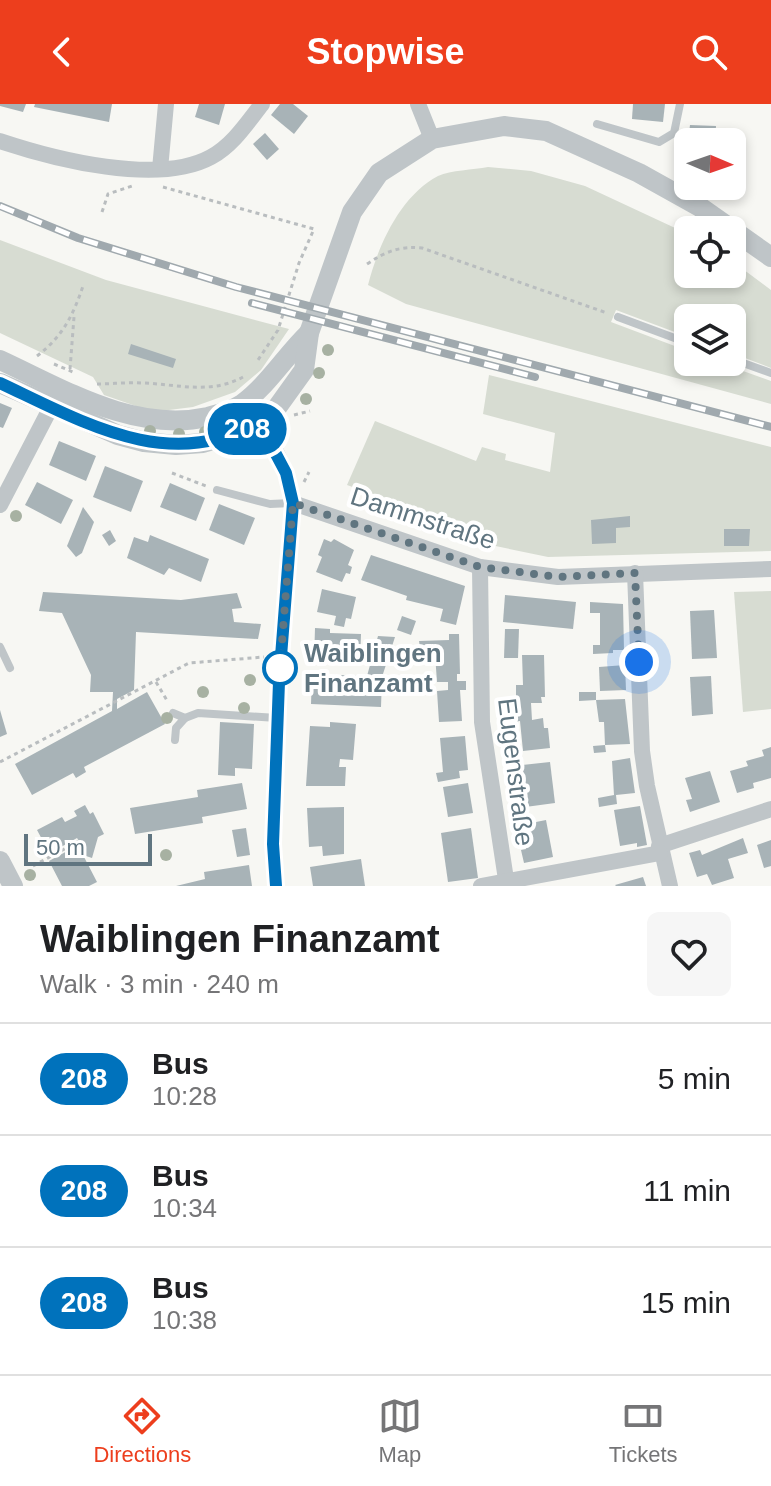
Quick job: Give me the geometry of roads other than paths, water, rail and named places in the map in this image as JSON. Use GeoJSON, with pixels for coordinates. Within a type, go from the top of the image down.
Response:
{"type":"FeatureCollection","features":[{"type":"Feature","properties":{"kind":"street"},"geometry":{"type":"LineString","coordinates":[[158,178],[166,104]]}},
{"type":"Feature","properties":{"kind":"street"},"geometry":{"type":"LineString","coordinates":[[0,141],[74,162],[158,178],[212,157],[237,137],[262,104]]}},
{"type":"Feature","properties":{"kind":"street"},"geometry":{"type":"LineString","coordinates":[[418,104],[432,139]]}},
{"type":"Feature","properties":{"kind":"street"},"geometry":{"type":"LineString","coordinates":[[0,383],[118,435],[163,445],[203,443],[225,438],[259,422],[276,409],[304,370],[309,333],[352,212],[379,173],[432,139],[504,126],[546,131],[639,173],[700,207],[771,257]]}},
{"type":"Feature","properties":{"kind":"street"},"geometry":{"type":"LineString","coordinates":[[0,360],[85,399],[134,417],[177,422],[215,415],[240,405],[265,384],[309,333]]}},
{"type":"Feature","properties":{"kind":"street"},"geometry":{"type":"LineString","coordinates":[[240,405],[259,422],[286,473],[293,503],[277,718],[273,844],[276,886]]}},
{"type":"Feature","properties":{"kind":"street"},"geometry":{"type":"LineString","coordinates":[[0,505],[51,407]]}},
{"type":"Feature","properties":{"kind":"street","name":"Dammstraße"},"geometry":{"type":"LineString","coordinates":[[293,503],[480,567],[558,577],[771,569]]}},
{"type":"Feature","properties":{"kind":"street","name":"Eugenstraße"},"geometry":{"type":"LineString","coordinates":[[480,567],[482,722],[507,884]]}},
{"type":"Feature","properties":{"kind":"street"},"geometry":{"type":"LineString","coordinates":[[635,573],[642,751],[670,886]]}},
{"type":"Feature","properties":{"kind":"street"},"geometry":{"type":"LineString","coordinates":[[481,886],[507,884],[660,849],[771,809]]}},
{"type":"Feature","properties":{"kind":"street"},"geometry":{"type":"LineString","coordinates":[[0,861],[9,885]]}},
{"type":"Feature","properties":{"kind":"lane"},"geometry":{"type":"LineString","coordinates":[[597,124],[659,142],[674,133],[680,104]]}},
{"type":"Feature","properties":{"kind":"lane"},"geometry":{"type":"LineString","coordinates":[[618,317],[674,338]]}},
{"type":"Feature","properties":{"kind":"lane"},"geometry":{"type":"LineString","coordinates":[[746,364],[771,373]]}},
{"type":"Feature","properties":{"kind":"lane"},"geometry":{"type":"LineString","coordinates":[[217,490],[270,504],[293,503]]}},
{"type":"Feature","properties":{"kind":"lane"},"geometry":{"type":"LineString","coordinates":[[0,647],[10,668]]}},
{"type":"Feature","properties":{"kind":"lane"},"geometry":{"type":"LineString","coordinates":[[173,713],[185,718]]}},
{"type":"Feature","properties":{"kind":"lane"},"geometry":{"type":"LineString","coordinates":[[175,740],[176,728],[185,718],[198,713],[277,718]]}},
{"type":"Feature","properties":{"kind":"railway"},"geometry":{"type":"LineString","coordinates":[[0,206],[78,238],[236,287],[771,427]]}},
{"type":"Feature","properties":{"kind":"railway"},"geometry":{"type":"LineString","coordinates":[[252,303],[535,377]]}},
{"type":"Feature","properties":{"kind":"place","name":"Waiblingen Finanzamt"},"geometry":{"type":"Point","coordinates":[280,668]}}]}
